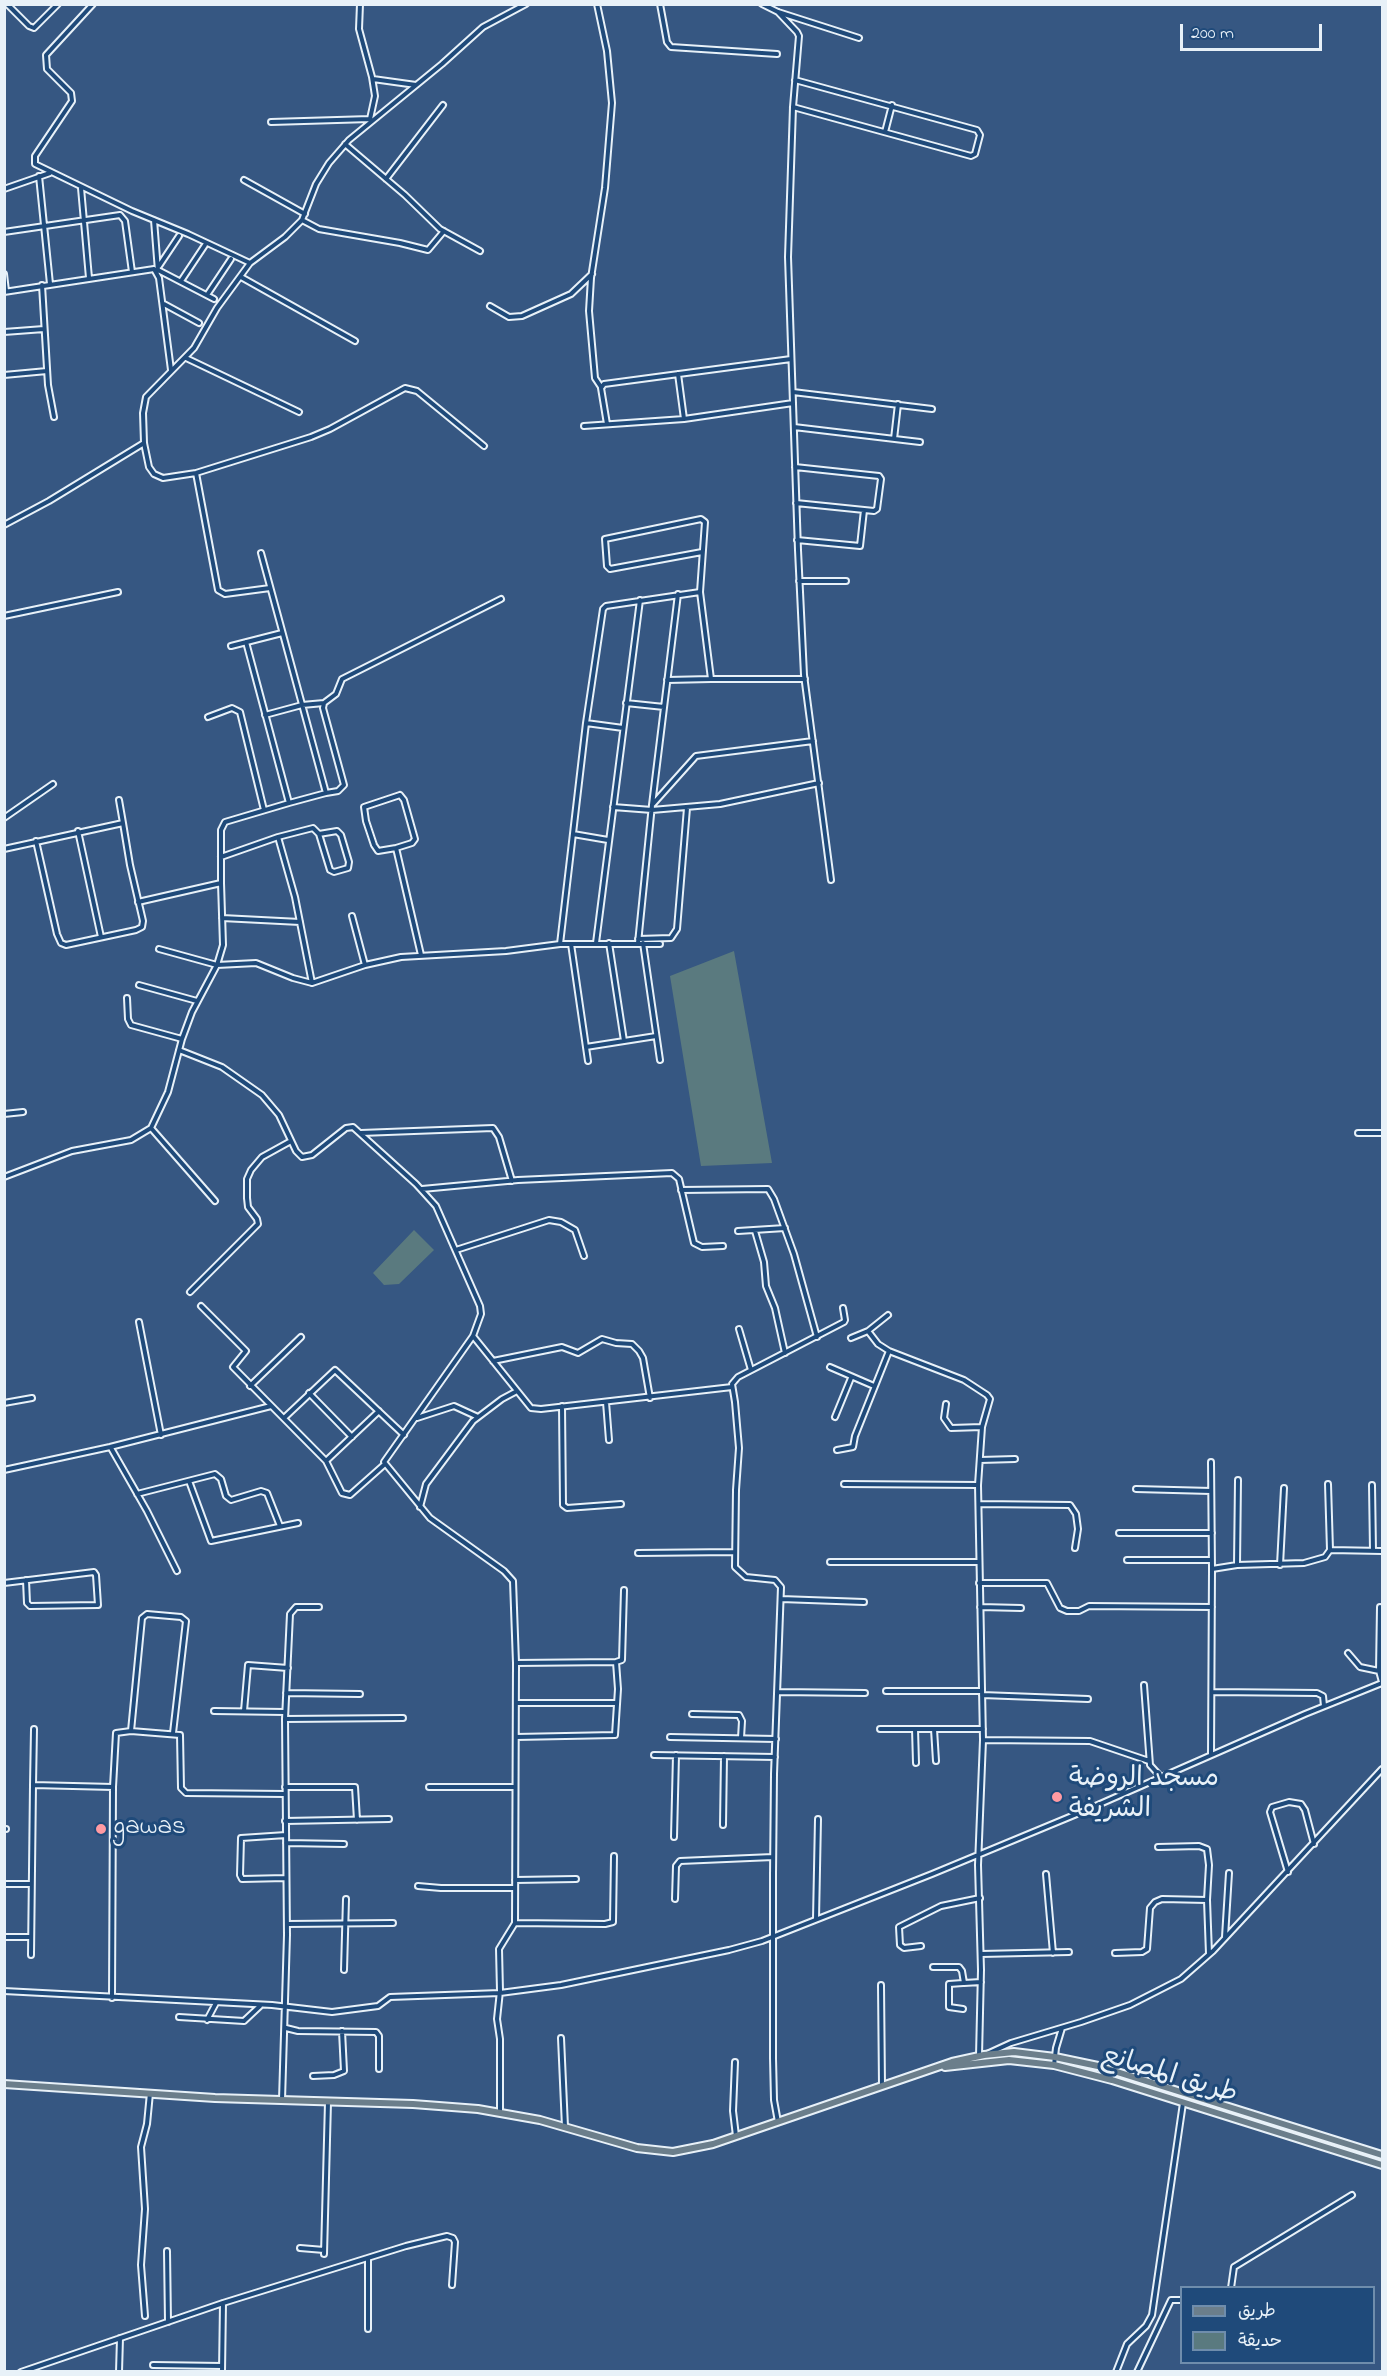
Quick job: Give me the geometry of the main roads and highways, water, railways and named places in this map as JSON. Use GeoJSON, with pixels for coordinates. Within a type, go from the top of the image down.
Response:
{"type":"FeatureCollection","features":[{"type":"Feature","properties":{"kind":"main road","name":"طريق المصانع"},"geometry":{"type":"LineString","coordinates":[[939,2067],[981,2056],[1014,2052],[1055,2057],[1115,2072],[1383,2155]]}},
{"type":"Feature","properties":{"kind":"main road","name":"طريق المصانع"},"geometry":{"type":"LineString","coordinates":[[939,2067],[1008,2060],[1054,2065],[1112,2080],[1383,2165]]}},
{"type":"Feature","properties":{"kind":"main road"},"geometry":{"type":"LineString","coordinates":[[4,2084],[282,2100],[413,2104],[500,2112],[565,2127],[619,2143],[661,2151],[689,2150],[736,2136],[939,2067]]}},
{"type":"Feature","properties":{"kind":"place","name":"مسجد الروضة الشريفة"},"geometry":{"type":"Point","coordinates":[1057,1797]}},
{"type":"Feature","properties":{"kind":"place","name":"gawas"},"geometry":{"type":"Point","coordinates":[101,1829]}}]}
